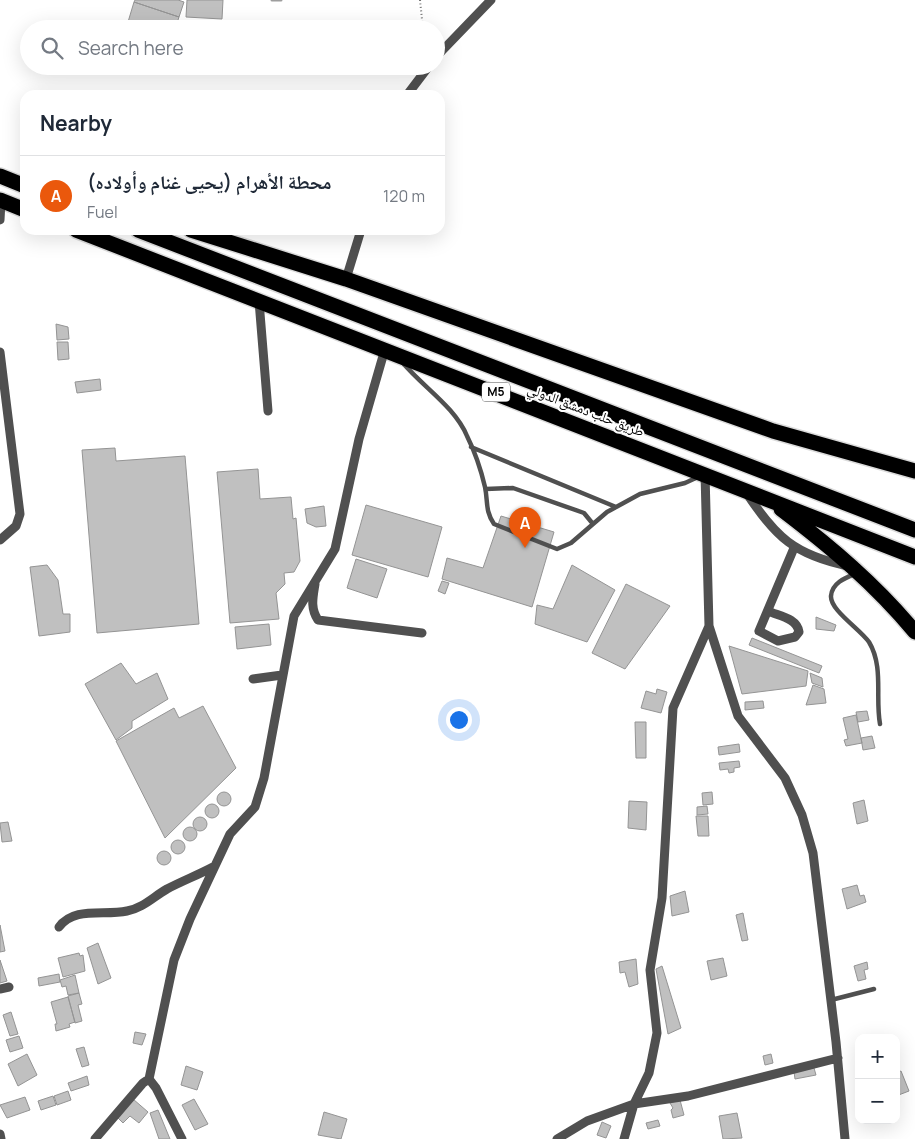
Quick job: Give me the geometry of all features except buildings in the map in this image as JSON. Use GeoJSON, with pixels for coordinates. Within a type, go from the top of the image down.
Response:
{"type":"FeatureCollection","features":[{"type":"Feature","properties":{"kind":"highway"},"geometry":{"type":"LineString","coordinates":[[0,175],[20,180]]}},
{"type":"Feature","properties":{"kind":"highway"},"geometry":{"type":"LineString","coordinates":[[0,175],[20,184]]}},
{"type":"Feature","properties":{"kind":"highway"},"geometry":{"type":"LineString","coordinates":[[1,200],[20,208]]}},
{"type":"Feature","properties":{"kind":"highway","name":"طريق حلب دمشق الدولي"},"geometry":{"type":"LineString","coordinates":[[89,235],[743,488],[915,557]]}},
{"type":"Feature","properties":{"kind":"highway","name":"طريق حلب دمشق الدولي"},"geometry":{"type":"LineString","coordinates":[[151,235],[915,530]]}},
{"type":"Feature","properties":{"kind":"highway"},"geometry":{"type":"LineString","coordinates":[[206,235],[346,280],[773,431],[915,470]]}},
{"type":"Feature","properties":{"kind":"highway"},"geometry":{"type":"LineString","coordinates":[[766,497],[828,545],[856,570],[885,597],[915,632]]}},
{"type":"Feature","properties":{"kind":"street"},"geometry":{"type":"LineString","coordinates":[[445,48],[491,0]]}},
{"type":"Feature","properties":{"kind":"street"},"geometry":{"type":"LineString","coordinates":[[411,90],[422,75]]}},
{"type":"Feature","properties":{"kind":"street"},"geometry":{"type":"LineString","coordinates":[[0,220],[1,200]]}},
{"type":"Feature","properties":{"kind":"street"},"geometry":{"type":"LineString","coordinates":[[346,280],[360,235]]}},
{"type":"Feature","properties":{"kind":"street"},"geometry":{"type":"LineString","coordinates":[[259,301],[268,411]]}},
{"type":"Feature","properties":{"kind":"street"},"geometry":{"type":"LineString","coordinates":[[94,1139],[143,1083],[149,1079],[174,960],[213,867],[230,834],[255,807],[264,778],[294,616],[335,549],[359,439],[390,351]]}},
{"type":"Feature","properties":{"kind":"street"},"geometry":{"type":"LineString","coordinates":[[0,352],[20,514],[16,526],[0,540]]}},
{"type":"Feature","properties":{"kind":"street"},"geometry":{"type":"LineString","coordinates":[[705,474],[709,626],[738,716],[785,778],[802,815],[813,853],[846,1139]]}},
{"type":"Feature","properties":{"kind":"street"},"geometry":{"type":"LineString","coordinates":[[743,488],[772,530],[794,548],[856,570]]}},
{"type":"Feature","properties":{"kind":"street"},"geometry":{"type":"LineString","coordinates":[[768,611],[794,548]]}},
{"type":"Feature","properties":{"kind":"street"},"geometry":{"type":"LineString","coordinates":[[315,581],[312,604],[313,613],[318,620],[422,633]]}},
{"type":"Feature","properties":{"kind":"street"},"geometry":{"type":"LineString","coordinates":[[624,1139],[634,1104],[649,1073],[657,1033],[650,970],[662,898],[674,708],[709,626]]}},
{"type":"Feature","properties":{"kind":"street"},"geometry":{"type":"LineString","coordinates":[[253,679],[282,675]]}},
{"type":"Feature","properties":{"kind":"street"},"geometry":{"type":"LineString","coordinates":[[59,927],[68,916],[78,913],[129,911],[145,905],[165,890],[213,867]]}},
{"type":"Feature","properties":{"kind":"street"},"geometry":{"type":"LineString","coordinates":[[0,989],[10,987]]}},
{"type":"Feature","properties":{"kind":"street"},"geometry":{"type":"LineString","coordinates":[[556,1139],[587,1121],[634,1104],[688,1096],[838,1058]]}},
{"type":"Feature","properties":{"kind":"street"},"geometry":{"type":"LineString","coordinates":[[149,1079],[156,1088],[182,1139]]}},
{"type":"Feature","properties":{"kind":"street"},"geometry":{"type":"LineString","coordinates":[[0,1134],[1,1139]]}},
{"type":"Feature","properties":{"kind":"lane"},"geometry":{"type":"LineString","coordinates":[[390,351],[451,413],[467,434],[486,489],[486,509],[494,524],[557,548],[571,544],[616,507],[640,494],[685,483],[705,474]]}},
{"type":"Feature","properties":{"kind":"lane"},"geometry":{"type":"LineString","coordinates":[[472,447],[616,507]]}},
{"type":"Feature","properties":{"kind":"lane"},"geometry":{"type":"LineString","coordinates":[[486,489],[513,488],[584,513],[593,524]]}},
{"type":"Feature","properties":{"kind":"lane"},"geometry":{"type":"LineString","coordinates":[[856,570],[837,584],[832,590],[831,598],[834,607],[860,630],[870,644],[880,678],[877,696],[880,724]]}},
{"type":"Feature","properties":{"kind":"lane"},"geometry":{"type":"LineString","coordinates":[[831,1000],[874,989]]}},
{"type":"Feature","properties":{"kind":"path"},"geometry":{"type":"LineString","coordinates":[[420,0],[422,20]]}},
{"type":"Feature","properties":{"kind":"waterway"},"geometry":{"type":"LineString","coordinates":[[272,0],[281,0]]}},
{"type":"Feature","properties":{"kind":"place","name":"محطة الأهرام (يحيى غنام وأولاده)"},"geometry":{"type":"Point","coordinates":[525,548]}}]}
